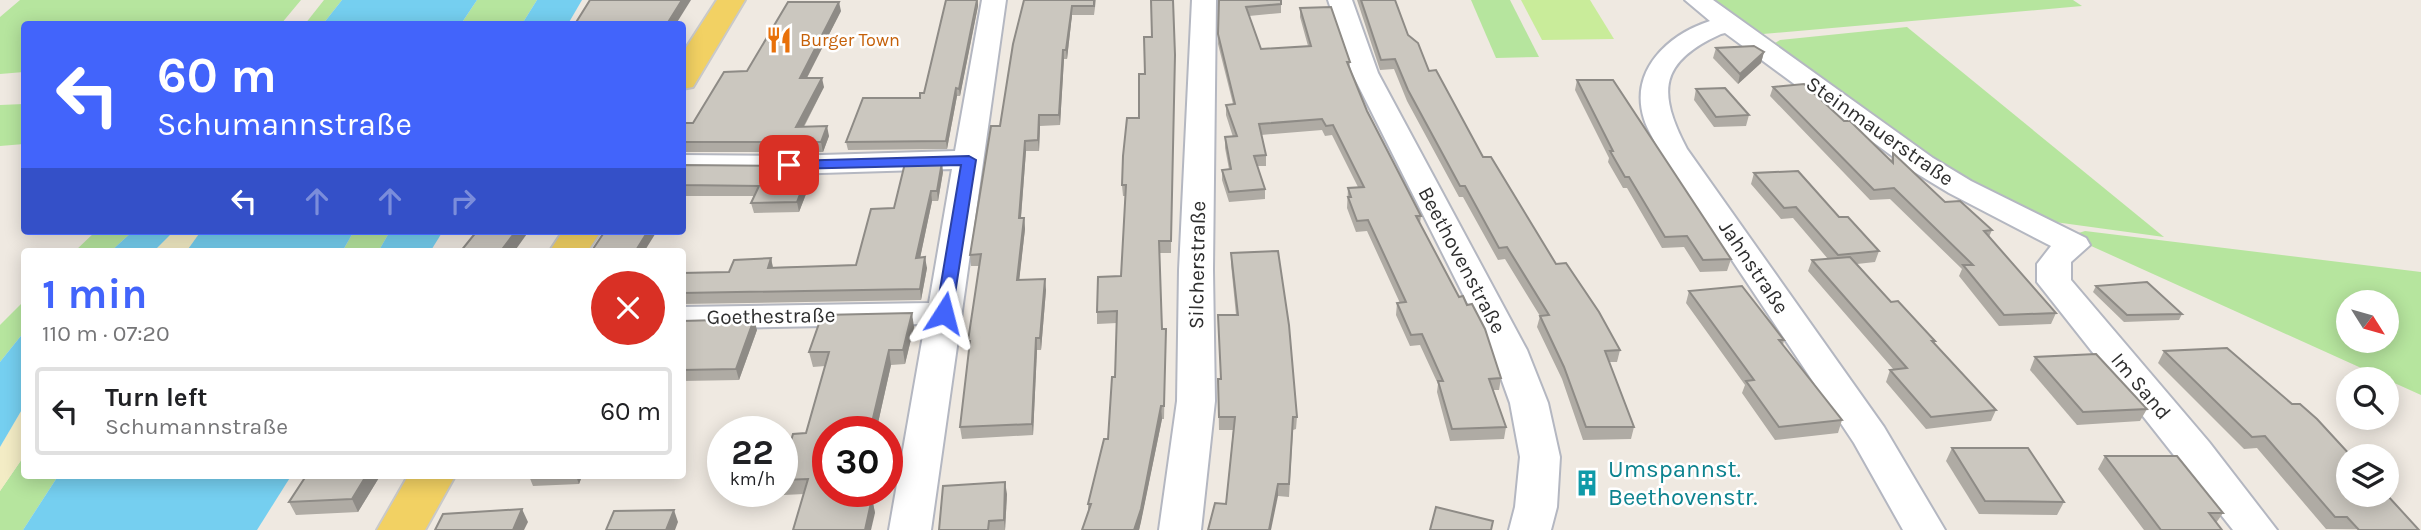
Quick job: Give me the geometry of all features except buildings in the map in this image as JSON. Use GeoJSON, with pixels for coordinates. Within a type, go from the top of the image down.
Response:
{"type":"FeatureCollection","features":[{"type":"Feature","properties":{"kind":"main road"},"geometry":{"type":"LineString","coordinates":[[686,73],[731,0]]}},
{"type":"Feature","properties":{"kind":"main road"},"geometry":{"type":"LineString","coordinates":[[401,530],[430,479]]}},
{"type":"Feature","properties":{"kind":"street"},"geometry":{"type":"LineString","coordinates":[[910,530],[995,0]]}},
{"type":"Feature","properties":{"kind":"street","name":"Silcherstraße"},"geometry":{"type":"LineString","coordinates":[[1180,530],[1196,401],[1196,270],[1204,0]]}},
{"type":"Feature","properties":{"kind":"street","name":"Beethovenstraße"},"geometry":{"type":"LineString","coordinates":[[1340,0],[1365,73],[1509,350],[1529,403],[1540,457],[1536,508],[1530,530]]}},
{"type":"Feature","properties":{"kind":"street","name":"Steinmauerstraße"},"geometry":{"type":"LineString","coordinates":[[1697,0],[1922,164],[1960,187],[2074,245]]}},
{"type":"Feature","properties":{"kind":"street","name":"Jahnstraße"},"geometry":{"type":"LineString","coordinates":[[1729,23],[1688,39],[1666,60],[1655,82],[1658,119],[1673,149],[1870,437],[1924,530]]}},
{"type":"Feature","properties":{"kind":"street"},"geometry":{"type":"LineString","coordinates":[[686,164],[789,165],[969,160]]}},
{"type":"Feature","properties":{"kind":"street","name":"Im Sand"},"geometry":{"type":"LineString","coordinates":[[2074,245],[2054,260],[2051,270],[2054,282],[2256,530]]}},
{"type":"Feature","properties":{"kind":"street","name":"Goethestraße"},"geometry":{"type":"LineString","coordinates":[[686,318],[944,313]]}},
{"type":"Feature","properties":{"kind":"green space"},"geometry":{"type":"Polygon","coordinates":[[[20,0],[301,0],[284,21],[21,21],[21,72],[0,74],[0,17],[20,0]]]}},
{"type":"Feature","properties":{"kind":"green space"},"geometry":{"type":"Polygon","coordinates":[[[324,0],[342,0],[325,21],[307,21],[324,0]]]}},
{"type":"Feature","properties":{"kind":"green space"},"geometry":{"type":"Polygon","coordinates":[[[477,0],[537,0],[524,21],[463,21],[477,0]]]}},
{"type":"Feature","properties":{"kind":"green space"},"geometry":{"type":"Polygon","coordinates":[[[1471,0],[1510,0],[1539,57],[1496,58],[1471,0]]]}},
{"type":"Feature","properties":{"kind":"green space"},"geometry":{"type":"Polygon","coordinates":[[[1521,0],[1590,0],[1614,39],[1542,40],[1521,0]]]}},
{"type":"Feature","properties":{"kind":"green space"},"geometry":{"type":"Polygon","coordinates":[[[1712,0],[2073,0],[2082,6],[1763,34],[1712,0]]]}},
{"type":"Feature","properties":{"kind":"green space"},"geometry":{"type":"Polygon","coordinates":[[[1907,27],[2164,237],[2040,220],[1946,171],[1772,45],[1780,40],[1907,27]]]}},
{"type":"Feature","properties":{"kind":"green space"},"geometry":{"type":"Polygon","coordinates":[[[21,104],[21,144],[0,146],[0,105],[21,104]]]}},
{"type":"Feature","properties":{"kind":"green space"},"geometry":{"type":"Polygon","coordinates":[[[2085,231],[2421,272],[2421,395],[2399,385],[2399,367],[2359,367],[2069,236],[2085,231]]]}},
{"type":"Feature","properties":{"kind":"green space"},"geometry":{"type":"Polygon","coordinates":[[[92,235],[129,235],[114,248],[78,248],[92,235]]]}},
{"type":"Feature","properties":{"kind":"green space"},"geometry":{"type":"Polygon","coordinates":[[[352,235],[388,235],[380,248],[344,248],[352,235]]]}},
{"type":"Feature","properties":{"kind":"green space"},"geometry":{"type":"Polygon","coordinates":[[[21,304],[21,336],[0,362],[0,325],[21,304]]]}},
{"type":"Feature","properties":{"kind":"green space"},"geometry":{"type":"Polygon","coordinates":[[[21,460],[21,479],[56,479],[23,530],[0,530],[0,491],[21,460]]]}},
{"type":"Feature","properties":{"kind":"sand"},"geometry":{"type":"Polygon","coordinates":[[[170,235],[198,235],[189,248],[157,248],[170,235]]]}},
{"type":"Feature","properties":{"kind":"sand"},"geometry":{"type":"Polygon","coordinates":[[[21,411],[21,460],[0,491],[0,447],[21,411]]]}},
{"type":"Feature","properties":{"kind":"water"},"geometry":{"type":"Polygon","coordinates":[[[342,0],[477,0],[463,21],[325,21],[342,0]]]}},
{"type":"Feature","properties":{"kind":"water"},"geometry":{"type":"Polygon","coordinates":[[[537,0],[582,0],[570,21],[524,21],[537,0]]]}},
{"type":"Feature","properties":{"kind":"water"},"geometry":{"type":"Polygon","coordinates":[[[129,235],[170,235],[157,248],[114,248],[129,235]]]}},
{"type":"Feature","properties":{"kind":"water"},"geometry":{"type":"Polygon","coordinates":[[[198,235],[352,235],[344,248],[189,248],[198,235]]]}},
{"type":"Feature","properties":{"kind":"water"},"geometry":{"type":"Polygon","coordinates":[[[388,235],[441,235],[432,248],[380,248],[388,235]]]}},
{"type":"Feature","properties":{"kind":"water"},"geometry":{"type":"Polygon","coordinates":[[[21,336],[21,411],[0,447],[0,362],[21,336]]]}},
{"type":"Feature","properties":{"kind":"water"},"geometry":{"type":"Polygon","coordinates":[[[56,479],[289,479],[257,530],[23,530],[56,479]]]}},
{"type":"Feature","properties":{"kind":"place","name":"Burger Town"},"geometry":{"type":"Point","coordinates":[779,40]}},
{"type":"Feature","properties":{"kind":"place","name":"Umspannst. Beethovenstr."},"geometry":{"type":"Point","coordinates":[1587,483]}},
{"type":"Feature","properties":{"kind":"route"},"geometry":{"type":"LineString","coordinates":[[789,165],[969,160],[944,313]]}}]}
